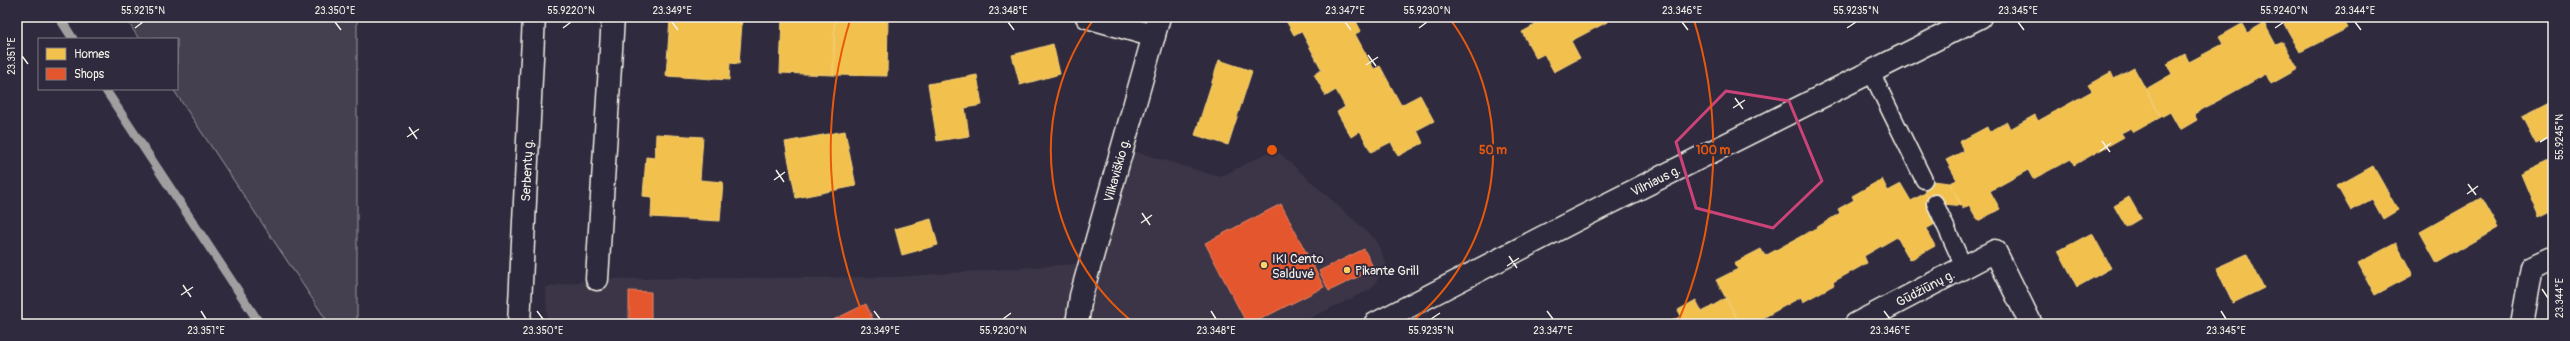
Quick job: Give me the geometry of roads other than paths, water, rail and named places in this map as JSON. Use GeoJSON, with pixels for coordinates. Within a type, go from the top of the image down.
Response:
{"type":"FeatureCollection","features":[{"type":"Feature","properties":{"kind":"main road","name":"Serbentų g."},"geometry":{"type":"LineString","coordinates":[[519,324],[534,17]]}},
{"type":"Feature","properties":{"kind":"main road"},"geometry":{"type":"LineString","coordinates":[[597,280],[614,17]]}},
{"type":"Feature","properties":{"kind":"main road"},"geometry":{"type":"LineString","coordinates":[[1087,17],[1157,26]]}},
{"type":"Feature","properties":{"kind":"main road","name":"Vilniaus g."},"geometry":{"type":"LineString","coordinates":[[1375,324],[1870,70],[1980,17]]}},
{"type":"Feature","properties":{"kind":"main road","name":"Vilkaviškio g."},"geometry":{"type":"LineString","coordinates":[[1077,324],[1081,296],[1157,26]]}},
{"type":"Feature","properties":{"kind":"main road","name":"Gūdžiūnų g."},"geometry":{"type":"LineString","coordinates":[[1856,324],[1994,251],[2031,324]]}},
{"type":"Feature","properties":{"kind":"main road"},"geometry":{"type":"LineString","coordinates":[[2522,324],[2532,267],[2553,256]]}},
{"type":"Feature","properties":{"kind":"lane"},"geometry":{"type":"LineString","coordinates":[[1870,70],[1924,180]]}},
{"type":"Feature","properties":{"kind":"lane"},"geometry":{"type":"LineString","coordinates":[[1935,202],[1964,267]]}},
{"type":"Feature","properties":{"kind":"waterway"},"geometry":{"type":"LineString","coordinates":[[59,17],[72,38]]}},
{"type":"Feature","properties":{"kind":"waterway"},"geometry":{"type":"LineString","coordinates":[[106,90],[260,324]]}},
{"type":"Feature","properties":{"kind":"place","name":"IKI Cento Salduvė"},"geometry":{"type":"Point","coordinates":[1264,265]}},
{"type":"Feature","properties":{"kind":"place","name":"Pikante Grill"},"geometry":{"type":"Point","coordinates":[1347,270]}}]}
